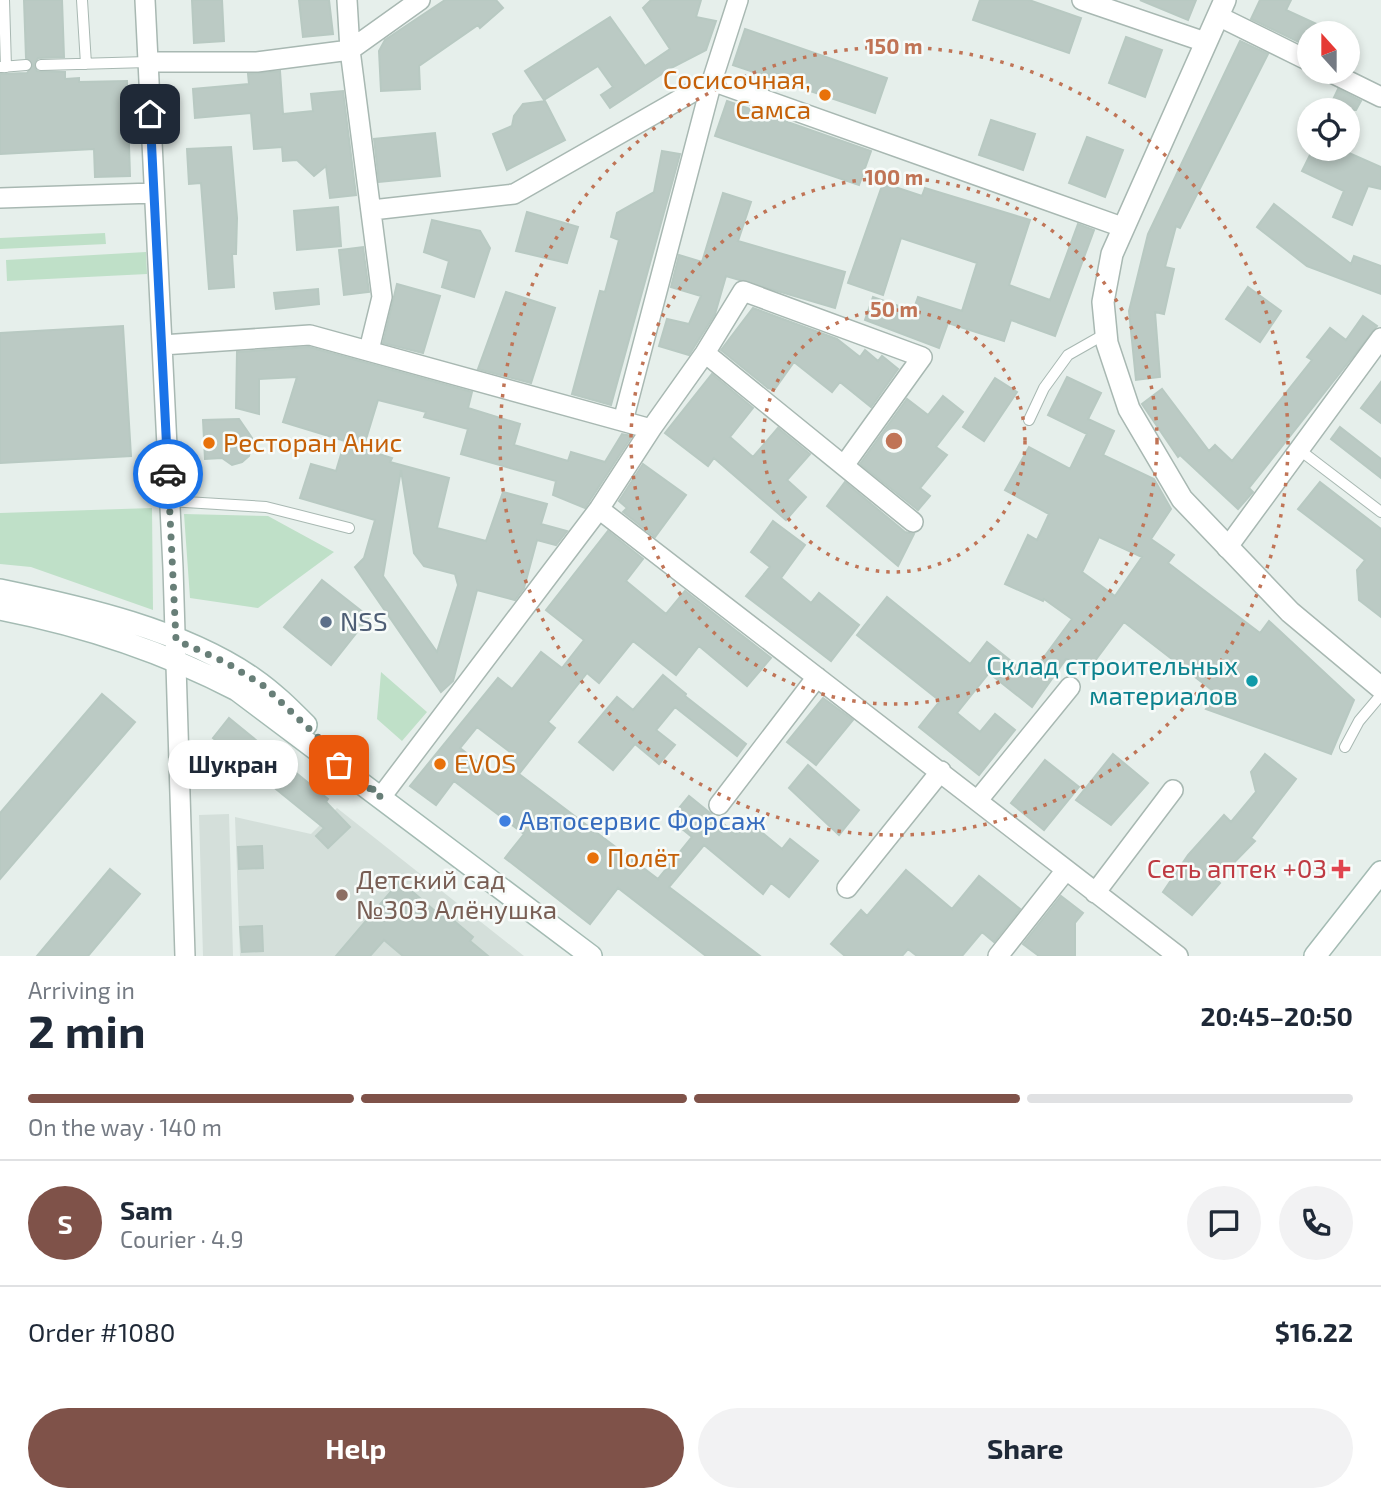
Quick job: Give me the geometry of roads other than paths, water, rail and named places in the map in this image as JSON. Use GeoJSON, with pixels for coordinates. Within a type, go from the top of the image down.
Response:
{"type":"FeatureCollection","features":[{"type":"Feature","properties":{"kind":"main road"},"geometry":{"type":"LineString","coordinates":[[1221,8],[1122,227],[1105,278],[1105,334],[1129,409],[1182,499],[1290,612],[1381,688]]}},
{"type":"Feature","properties":{"kind":"main road"},"geometry":{"type":"LineString","coordinates":[[0,590],[84,610],[177,651]]}},
{"type":"Feature","properties":{"kind":"main road"},"geometry":{"type":"LineString","coordinates":[[0,609],[225,662],[264,686],[381,797],[591,956]]}},
{"type":"Feature","properties":{"kind":"main road"},"geometry":{"type":"LineString","coordinates":[[1315,956],[1381,872]]}},
{"type":"Feature","properties":{"kind":"street"},"geometry":{"type":"LineString","coordinates":[[145,0],[177,651],[185,956]]}},
{"type":"Feature","properties":{"kind":"street"},"geometry":{"type":"LineString","coordinates":[[347,0],[350,50],[382,297],[369,349]]}},
{"type":"Feature","properties":{"kind":"street"},"geometry":{"type":"LineString","coordinates":[[148,62],[257,62],[350,50],[420,0]]}},
{"type":"Feature","properties":{"kind":"street"},"geometry":{"type":"LineString","coordinates":[[623,421],[712,81],[738,0]]}},
{"type":"Feature","properties":{"kind":"street"},"geometry":{"type":"LineString","coordinates":[[1082,0],[1205,41]]}},
{"type":"Feature","properties":{"kind":"street"},"geometry":{"type":"LineString","coordinates":[[1221,8],[1297,54]]}},
{"type":"Feature","properties":{"kind":"street"},"geometry":{"type":"LineString","coordinates":[[372,211],[514,194],[712,81],[1122,227]]}},
{"type":"Feature","properties":{"kind":"street"},"geometry":{"type":"LineString","coordinates":[[1354,84],[1381,97]]}},
{"type":"Feature","properties":{"kind":"street"},"geometry":{"type":"LineString","coordinates":[[0,198],[154,193]]}},
{"type":"Feature","properties":{"kind":"street"},"geometry":{"type":"LineString","coordinates":[[381,797],[600,509],[651,429],[705,353],[743,291],[922,357],[845,464]]}},
{"type":"Feature","properties":{"kind":"street"},"geometry":{"type":"LineString","coordinates":[[162,345],[310,335],[369,349],[651,429]]}},
{"type":"Feature","properties":{"kind":"street"},"geometry":{"type":"LineString","coordinates":[[1227,548],[1301,451],[1381,338]]}},
{"type":"Feature","properties":{"kind":"street"},"geometry":{"type":"LineString","coordinates":[[705,353],[845,464],[913,522]]}},
{"type":"Feature","properties":{"kind":"street"},"geometry":{"type":"LineString","coordinates":[[600,509],[1178,956]]}},
{"type":"Feature","properties":{"kind":"street"},"geometry":{"type":"LineString","coordinates":[[719,805],[817,677]]}},
{"type":"Feature","properties":{"kind":"street"},"geometry":{"type":"LineString","coordinates":[[978,800],[1070,687]]}},
{"type":"Feature","properties":{"kind":"street"},"geometry":{"type":"LineString","coordinates":[[847,888],[941,771]]}},
{"type":"Feature","properties":{"kind":"street"},"geometry":{"type":"LineString","coordinates":[[1095,893],[1173,790]]}},
{"type":"Feature","properties":{"kind":"street"},"geometry":{"type":"LineString","coordinates":[[998,956],[1066,870]]}},
{"type":"Feature","properties":{"kind":"lane"},"geometry":{"type":"LineString","coordinates":[[4,0],[3,67],[26,65]]}},
{"type":"Feature","properties":{"kind":"lane"},"geometry":{"type":"LineString","coordinates":[[82,0],[86,64]]}},
{"type":"Feature","properties":{"kind":"lane"},"geometry":{"type":"LineString","coordinates":[[41,65],[148,62]]}},
{"type":"Feature","properties":{"kind":"lane"},"geometry":{"type":"LineString","coordinates":[[1029,420],[1044,388],[1068,355],[1105,334]]}},
{"type":"Feature","properties":{"kind":"lane"},"geometry":{"type":"LineString","coordinates":[[1301,451],[1381,512]]}},
{"type":"Feature","properties":{"kind":"lane"},"geometry":{"type":"LineString","coordinates":[[169,501],[266,507],[349,528]]}},
{"type":"Feature","properties":{"kind":"lane"},"geometry":{"type":"LineString","coordinates":[[1345,747],[1359,721],[1381,695]]}},
{"type":"Feature","properties":{"kind":"place","name":"Сосисочная, Самса"},"geometry":{"type":"Point","coordinates":[825,95]}},
{"type":"Feature","properties":{"kind":"place","name":"Ресторан Анис"},"geometry":{"type":"Point","coordinates":[209,443]}},
{"type":"Feature","properties":{"kind":"place","name":"NSS"},"geometry":{"type":"Point","coordinates":[326,622]}},
{"type":"Feature","properties":{"kind":"place","name":"Склад строительных материалов"},"geometry":{"type":"Point","coordinates":[1252,681]}},
{"type":"Feature","properties":{"kind":"place","name":"EVOS"},"geometry":{"type":"Point","coordinates":[440,764]}},
{"type":"Feature","properties":{"kind":"place","name":"Шукран"},"geometry":{"type":"Point","coordinates":[339,765]}},
{"type":"Feature","properties":{"kind":"place","name":"Автосервис Форсаж"},"geometry":{"type":"Point","coordinates":[505,821]}},
{"type":"Feature","properties":{"kind":"place","name":"Полёт"},"geometry":{"type":"Point","coordinates":[593,858]}},
{"type":"Feature","properties":{"kind":"place","name":"Сеть аптек +03"},"geometry":{"type":"Point","coordinates":[1341,869]}},
{"type":"Feature","properties":{"kind":"place","name":"Детский сад №303 Алёнушка"},"geometry":{"type":"Point","coordinates":[342,895]}}]}
